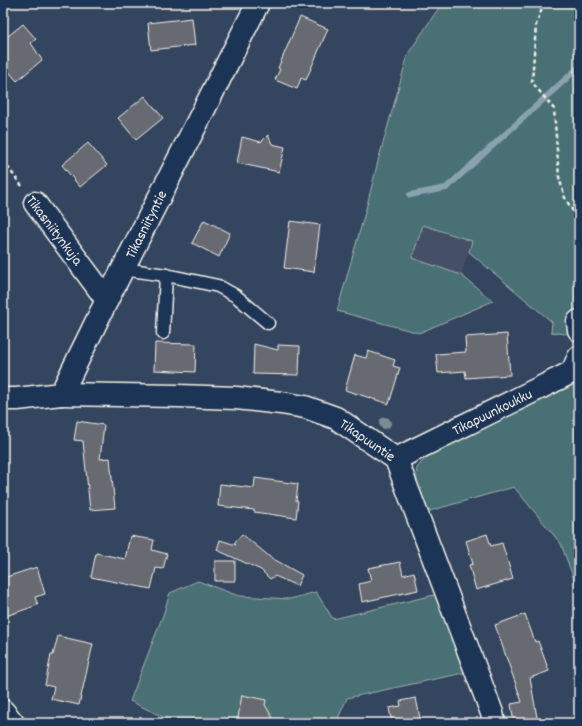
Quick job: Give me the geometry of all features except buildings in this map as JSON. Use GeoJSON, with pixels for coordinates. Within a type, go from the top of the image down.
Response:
{"type":"FeatureCollection","features":[{"type":"Feature","properties":{"kind":"street","name":"Tikasniityntie"},"geometry":{"type":"LineString","coordinates":[[62,394],[107,300],[258,3]]}},
{"type":"Feature","properties":{"kind":"street","name":"Tikasniitynkuja"},"geometry":{"type":"LineString","coordinates":[[34,203],[107,300]]}},
{"type":"Feature","properties":{"kind":"street"},"geometry":{"type":"LineString","coordinates":[[579,321],[579,330]]}},
{"type":"Feature","properties":{"kind":"street","name":"Tikapuunkoukku"},"geometry":{"type":"LineString","coordinates":[[396,459],[572,372],[579,357]]}},
{"type":"Feature","properties":{"kind":"street"},"geometry":{"type":"LineString","coordinates":[[3,399],[62,394]]}},
{"type":"Feature","properties":{"kind":"street","name":"Tikapuuntie"},"geometry":{"type":"LineString","coordinates":[[62,394],[236,398],[305,407],[336,418],[396,459],[492,713],[494,723]]}},
{"type":"Feature","properties":{"kind":"street"},"geometry":{"type":"LineString","coordinates":[[3,711],[13,723]]}},
{"type":"Feature","properties":{"kind":"lane"},"geometry":{"type":"LineString","coordinates":[[123,270],[166,275],[218,286],[236,296],[268,323]]}},
{"type":"Feature","properties":{"kind":"lane"},"geometry":{"type":"LineString","coordinates":[[163,333],[166,275]]}},
{"type":"Feature","properties":{"kind":"path"},"geometry":{"type":"LineString","coordinates":[[544,3],[536,25],[532,82],[554,109],[559,177],[565,198],[579,221]]}},
{"type":"Feature","properties":{"kind":"path","name":"Tikasniitynkuja"},"geometry":{"type":"LineString","coordinates":[[3,161],[34,203]]}},
{"type":"Feature","properties":{"kind":"shaded area"},"geometry":{"type":"Polygon","coordinates":[[[423,225],[472,241],[461,275],[412,258],[423,225]]]}},
{"type":"Feature","properties":{"kind":"green space"},"geometry":{"type":"Polygon","coordinates":[[[442,3],[579,3],[579,326],[565,334],[551,332],[552,322],[469,252],[472,241],[423,225],[412,258],[461,275],[493,301],[419,333],[337,311],[408,54],[442,3]]]}},
{"type":"Feature","properties":{"kind":"green space"},"geometry":{"type":"Polygon","coordinates":[[[579,378],[579,593],[561,544],[514,487],[426,512],[415,485],[417,468],[426,457],[579,378]]]}},
{"type":"Feature","properties":{"kind":"green space"},"geometry":{"type":"Polygon","coordinates":[[[198,581],[239,596],[290,599],[316,592],[333,619],[438,594],[468,672],[347,698],[336,723],[169,723],[163,717],[130,701],[170,593],[198,581]]]}},
{"type":"Feature","properties":{"kind":"waterway"},"geometry":{"type":"LineString","coordinates":[[410,195],[446,188],[579,67]]}}]}
